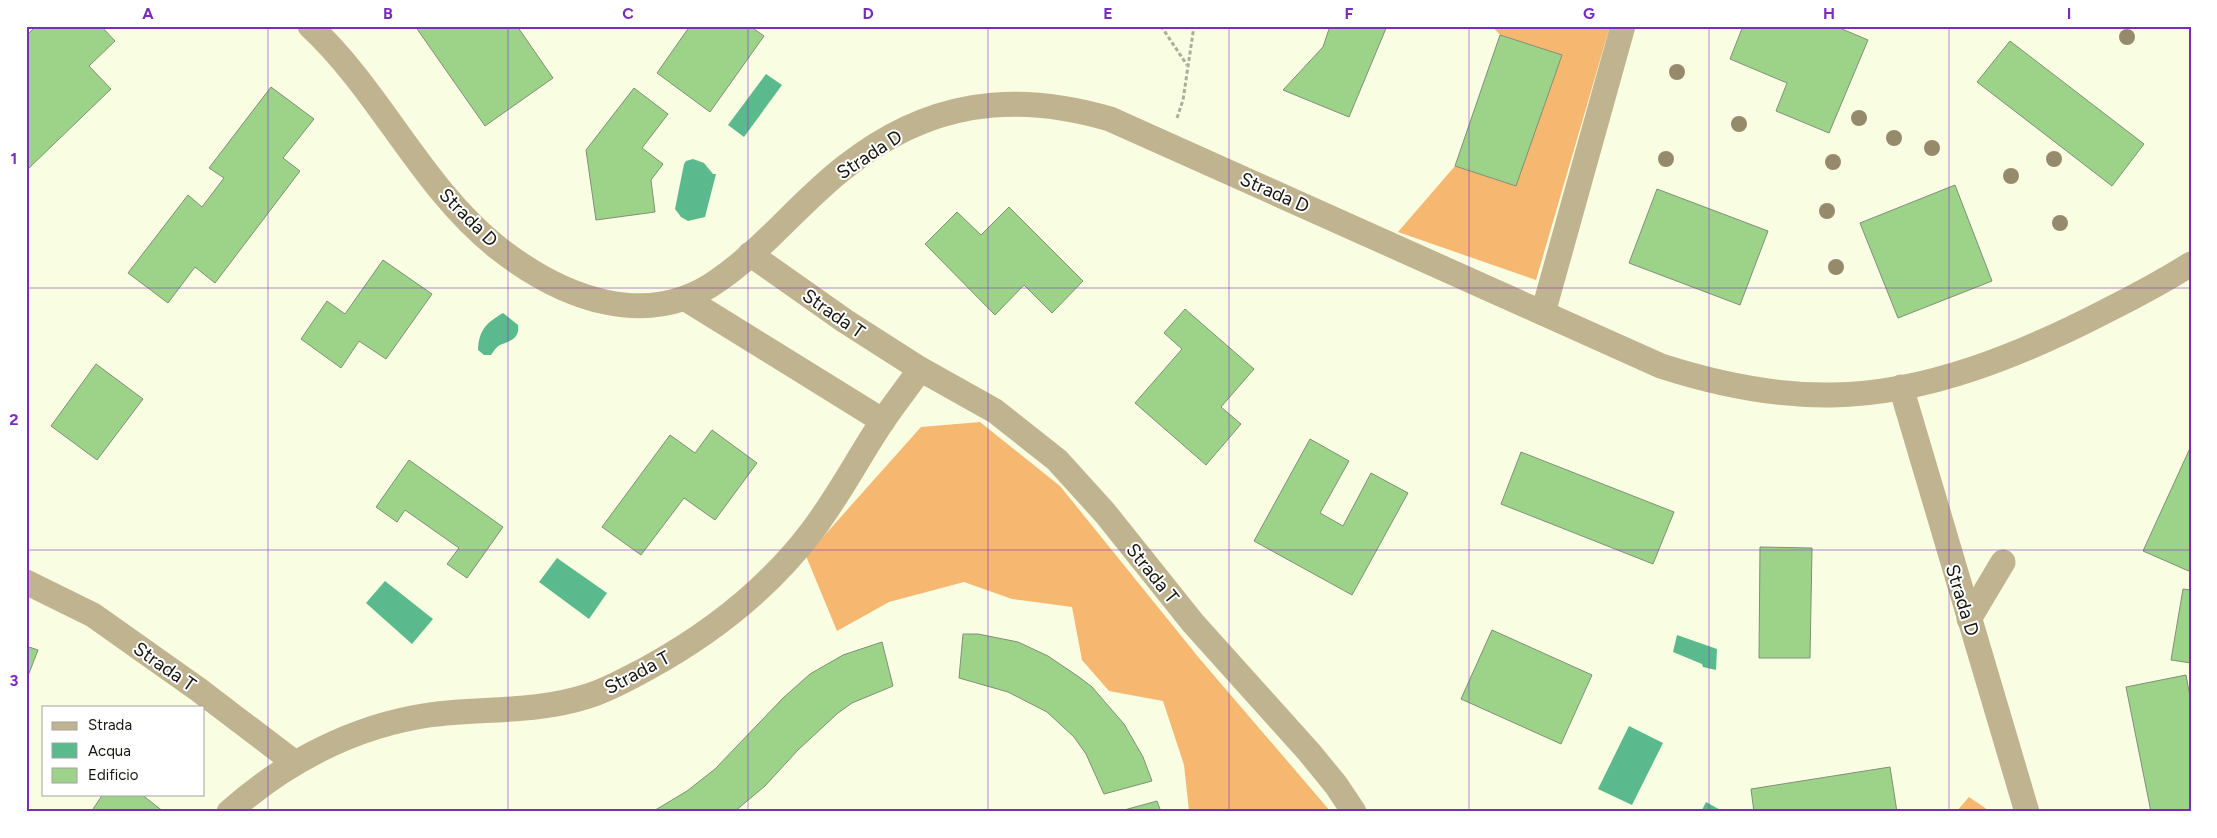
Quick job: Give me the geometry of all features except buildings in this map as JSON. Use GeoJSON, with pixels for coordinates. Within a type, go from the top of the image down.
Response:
{"type":"FeatureCollection","features":[{"type":"Feature","properties":{"kind":"street","name":"Strada D"},"geometry":{"type":"LineString","coordinates":[[310,26],[341,58],[453,204],[498,248],[552,283],[584,296],[612,304],[641,306],[664,304],[686,299],[720,280],[829,180],[867,151],[911,127],[952,112],[984,105],[1055,105],[1110,120],[1662,366],[1702,379],[1742,388],[1833,396],[1901,388],[1955,375],[2067,332],[2191,264]]}},
{"type":"Feature","properties":{"kind":"street"},"geometry":{"type":"LineString","coordinates":[[1543,313],[1623,26]]}},
{"type":"Feature","properties":{"kind":"street","name":"Strada T"},"geometry":{"type":"LineString","coordinates":[[750,254],[845,321],[920,369],[995,411],[1057,460],[1105,513],[1193,623],[1309,752],[1336,785],[1354,812]]}},
{"type":"Feature","properties":{"kind":"street"},"geometry":{"type":"LineString","coordinates":[[686,299],[883,421]]}},
{"type":"Feature","properties":{"kind":"street","name":"Strada T"},"geometry":{"type":"LineString","coordinates":[[229,812],[266,780],[327,746],[396,722],[430,715],[536,707],[570,701],[608,689],[666,658],[710,630],[740,607],[778,570],[812,532],[883,421],[920,369]]}},
{"type":"Feature","properties":{"kind":"street","name":"Strada D"},"geometry":{"type":"LineString","coordinates":[[1901,388],[2027,812]]}},
{"type":"Feature","properties":{"kind":"street"},"geometry":{"type":"LineString","coordinates":[[1969,619],[2003,562]]}},
{"type":"Feature","properties":{"kind":"street","name":"Strada T"},"geometry":{"type":"LineString","coordinates":[[26,582],[93,614],[199,690],[295,763]]}},
{"type":"Feature","properties":{"kind":"path"},"geometry":{"type":"LineString","coordinates":[[1161,26],[1187,66]]}},
{"type":"Feature","properties":{"kind":"path"},"geometry":{"type":"LineString","coordinates":[[1167,144],[1183,100],[1194,26]]}},
{"type":"Feature","properties":{"kind":"shaded area"},"geometry":{"type":"Polygon","coordinates":[[[1492,26],[1610,26],[1536,280],[1398,232],[1455,166],[1510,184],[1561,56],[1500,35],[1492,26]]]}},
{"type":"Feature","properties":{"kind":"shaded area"},"geometry":{"type":"Polygon","coordinates":[[[980,422],[1060,486],[1199,658],[1331,812],[1189,811],[1184,765],[1163,701],[1109,691],[1082,660],[1072,607],[1012,599],[964,582],[889,602],[837,631],[806,556],[921,427],[980,422]]]}},
{"type":"Feature","properties":{"kind":"shaded area"},"geometry":{"type":"Polygon","coordinates":[[[1969,797],[1991,812],[1956,812],[1969,797]]]}},
{"type":"Feature","properties":{"kind":"water"},"geometry":{"type":"Polygon","coordinates":[[[766,74],[782,85],[744,137],[728,125],[766,74]]]}},
{"type":"Feature","properties":{"kind":"water"},"geometry":{"type":"Polygon","coordinates":[[[693,159],[704,163],[713,174],[716,174],[705,217],[688,221],[681,217],[675,209],[684,164],[686,161],[693,159]]]}},
{"type":"Feature","properties":{"kind":"water"},"geometry":{"type":"Polygon","coordinates":[[[503,313],[518,325],[516,336],[497,347],[491,355],[484,355],[478,350],[482,332],[492,320],[503,313]]]}},
{"type":"Feature","properties":{"kind":"water"},"geometry":{"type":"Polygon","coordinates":[[[557,558],[607,593],[589,619],[539,582],[557,558]]]}},
{"type":"Feature","properties":{"kind":"water"},"geometry":{"type":"Polygon","coordinates":[[[385,581],[433,619],[412,644],[366,603],[385,581]]]}},
{"type":"Feature","properties":{"kind":"water"},"geometry":{"type":"Polygon","coordinates":[[[1677,635],[1717,649],[1716,670],[1703,667],[1702,664],[1673,652],[1677,635]]]}},
{"type":"Feature","properties":{"kind":"water"},"geometry":{"type":"Polygon","coordinates":[[[1629,726],[1663,743],[1632,805],[1598,789],[1629,726]]]}},
{"type":"Feature","properties":{"kind":"water"},"geometry":{"type":"Polygon","coordinates":[[[1706,802],[1724,812],[1701,812],[1706,802]]]}}]}
